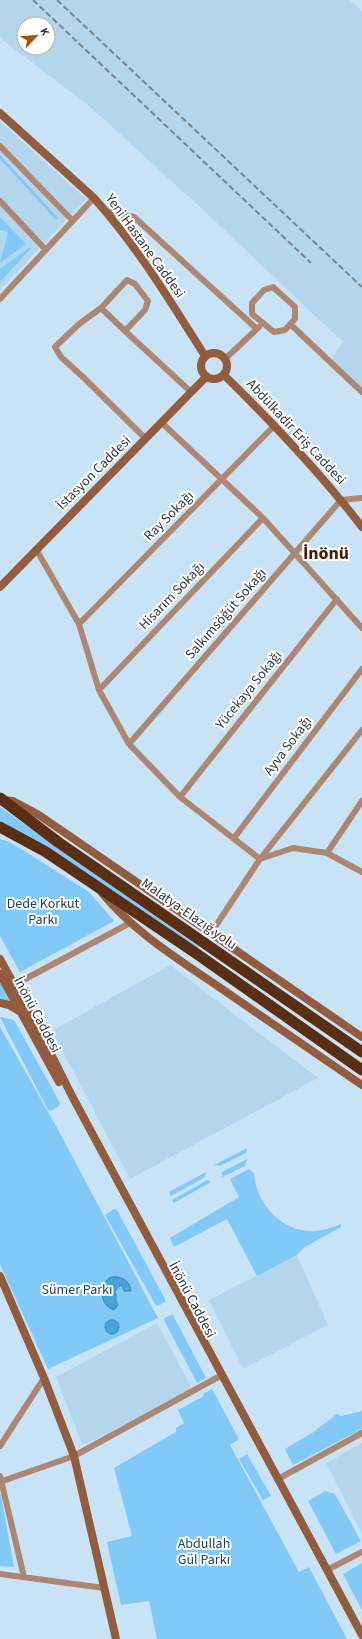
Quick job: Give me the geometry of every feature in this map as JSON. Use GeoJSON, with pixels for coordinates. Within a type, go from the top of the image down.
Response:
{"type":"FeatureCollection","features":[{"type":"Feature","properties":{"kind":"highway","name":"Malatya-Elazığ yolu"},"geometry":{"type":"LineString","coordinates":[[1,799],[58,842],[362,1052]]}},
{"type":"Feature","properties":{"kind":"highway","name":"Malatya-Elazığ yolu"},"geometry":{"type":"LineString","coordinates":[[0,827],[5,832],[46,852],[197,954],[362,1070]]}},
{"type":"Feature","properties":{"kind":"main road","name":"Yeni Hastane Caddesi"},"geometry":{"type":"LineString","coordinates":[[0,113],[94,198],[105,211],[158,282],[205,356]]}},
{"type":"Feature","properties":{"kind":"main road"},"geometry":{"type":"LineString","coordinates":[[213,353],[222,356],[225,359],[227,367],[224,375],[216,380],[206,377],[201,372],[201,363],[205,356],[213,353]]}},
{"type":"Feature","properties":{"kind":"main road","name":"Abdülkadir Eriş Caddesi"},"geometry":{"type":"LineString","coordinates":[[224,375],[275,425],[341,500],[362,527]]}},
{"type":"Feature","properties":{"kind":"main road","name":"İstasyon Caddesi"},"geometry":{"type":"LineString","coordinates":[[0,587],[206,377]]}},
{"type":"Feature","properties":{"kind":"main road"},"geometry":{"type":"LineString","coordinates":[[1,799],[13,801],[39,815],[362,1037]]}},
{"type":"Feature","properties":{"kind":"main road"},"geometry":{"type":"LineString","coordinates":[[98,887],[113,907],[130,923],[167,951],[362,1085]]}},
{"type":"Feature","properties":{"kind":"main road","name":"İnönü Caddesi"},"geometry":{"type":"LineString","coordinates":[[0,959],[40,1032],[72,1096],[359,1639]]}},
{"type":"Feature","properties":{"kind":"main road","name":"İnönü Caddesi"},"geometry":{"type":"LineString","coordinates":[[0,974],[278,1479],[362,1635]]}},
{"type":"Feature","properties":{"kind":"main road"},"geometry":{"type":"LineString","coordinates":[[0,1003],[9,1005],[22,1012]]}},
{"type":"Feature","properties":{"kind":"main road"},"geometry":{"type":"LineString","coordinates":[[0,1276],[44,1378],[74,1456],[116,1639]]}},
{"type":"Feature","properties":{"kind":"street"},"geometry":{"type":"LineString","coordinates":[[0,146],[73,221]]}},
{"type":"Feature","properties":{"kind":"street"},"geometry":{"type":"LineString","coordinates":[[0,299],[94,198]]}},
{"type":"Feature","properties":{"kind":"street"},"geometry":{"type":"LineString","coordinates":[[0,201],[46,250]]}},
{"type":"Feature","properties":{"kind":"street"},"geometry":{"type":"LineString","coordinates":[[105,211],[134,217],[257,329]]}},
{"type":"Feature","properties":{"kind":"street"},"geometry":{"type":"LineString","coordinates":[[125,331],[145,310],[148,302],[135,284],[127,280],[101,308],[79,324],[55,347],[61,357],[146,439]]}},
{"type":"Feature","properties":{"kind":"street"},"geometry":{"type":"LineString","coordinates":[[273,287],[295,307],[295,319],[290,324],[285,330],[274,332],[252,314],[252,303],[264,290],[273,287]]}},
{"type":"Feature","properties":{"kind":"street"},"geometry":{"type":"LineString","coordinates":[[101,308],[191,392]]}},
{"type":"Feature","properties":{"kind":"street"},"geometry":{"type":"LineString","coordinates":[[225,359],[263,322]]}},
{"type":"Feature","properties":{"kind":"street"},"geometry":{"type":"LineString","coordinates":[[290,324],[362,392]]}},
{"type":"Feature","properties":{"kind":"street"},"geometry":{"type":"LineString","coordinates":[[162,423],[263,518],[362,628]]}},
{"type":"Feature","properties":{"kind":"street","name":"Ray Sokağı"},"geometry":{"type":"LineString","coordinates":[[79,624],[275,425]]}},
{"type":"Feature","properties":{"kind":"street"},"geometry":{"type":"LineString","coordinates":[[341,500],[362,498]]}},
{"type":"Feature","properties":{"kind":"street","name":"Salkımsöğüt Sokağı"},"geometry":{"type":"LineString","coordinates":[[129,744],[341,500]]}},
{"type":"Feature","properties":{"kind":"street","name":"Hisarım Sokağı"},"geometry":{"type":"LineString","coordinates":[[99,690],[263,518]]}},
{"type":"Feature","properties":{"kind":"street"},"geometry":{"type":"LineString","coordinates":[[36,549],[79,624],[99,690],[129,744],[180,796],[260,859]]}},
{"type":"Feature","properties":{"kind":"street","name":"Yücekaya Sokağı"},"geometry":{"type":"LineString","coordinates":[[180,796],[337,599]]}},
{"type":"Feature","properties":{"kind":"street","name":"Ayva Sokağı"},"geometry":{"type":"LineString","coordinates":[[234,838],[362,669]]}},
{"type":"Feature","properties":{"kind":"street"},"geometry":{"type":"LineString","coordinates":[[211,933],[260,859],[362,730]]}},
{"type":"Feature","properties":{"kind":"street"},"geometry":{"type":"LineString","coordinates":[[327,853],[362,801]]}},
{"type":"Feature","properties":{"kind":"street"},"geometry":{"type":"LineString","coordinates":[[260,859],[293,848],[327,853],[362,872]]}},
{"type":"Feature","properties":{"kind":"street"},"geometry":{"type":"LineString","coordinates":[[14,985],[130,923]]}},
{"type":"Feature","properties":{"kind":"street"},"geometry":{"type":"LineString","coordinates":[[24,1577],[1,1480],[74,1456],[220,1376]]}},
{"type":"Feature","properties":{"kind":"street"},"geometry":{"type":"LineString","coordinates":[[0,1446],[44,1378]]}},
{"type":"Feature","properties":{"kind":"street"},"geometry":{"type":"LineString","coordinates":[[278,1479],[362,1433]]}},
{"type":"Feature","properties":{"kind":"street"},"geometry":{"type":"LineString","coordinates":[[327,1570],[362,1552]]}},
{"type":"Feature","properties":{"kind":"street"},"geometry":{"type":"LineString","coordinates":[[0,1574],[104,1588]]}},
{"type":"Feature","properties":{"kind":"shaded area"},"geometry":{"type":"Polygon","coordinates":[[[0,0],[350,0],[362,11],[362,393],[330,362],[343,342],[202,209],[88,105],[24,56],[56,56],[56,16],[16,16],[16,50],[0,38],[0,0]]]}},
{"type":"Feature","properties":{"kind":"shaded area"},"geometry":{"type":"Polygon","coordinates":[[[0,121],[86,199],[0,290],[0,121]]]}},
{"type":"Feature","properties":{"kind":"shaded area"},"geometry":{"type":"Polygon","coordinates":[[[170,965],[318,1078],[130,1179],[52,1031],[170,965]]]}},
{"type":"Feature","properties":{"kind":"shaded area"},"geometry":{"type":"Polygon","coordinates":[[[297,1255],[328,1325],[243,1369],[209,1300],[297,1255]]]}},
{"type":"Feature","properties":{"kind":"shaded area"},"geometry":{"type":"Polygon","coordinates":[[[111,1277],[118,1277],[127,1281],[131,1291],[124,1291],[122,1285],[118,1287],[114,1293],[116,1294],[116,1301],[118,1305],[114,1310],[105,1304],[102,1294],[104,1284],[111,1277]]]}},
{"type":"Feature","properties":{"kind":"shaded area"},"geometry":{"type":"Polygon","coordinates":[[[112,1320],[117,1322],[119,1327],[117,1332],[112,1334],[107,1332],[105,1327],[107,1322],[112,1320]]]}},
{"type":"Feature","properties":{"kind":"shaded area"},"geometry":{"type":"Polygon","coordinates":[[[157,1323],[193,1390],[86,1444],[82,1444],[56,1377],[157,1323]]]}},
{"type":"Feature","properties":{"kind":"shaded area"},"geometry":{"type":"Polygon","coordinates":[[[362,1443],[362,1534],[326,1463],[362,1443]]]}},
{"type":"Feature","properties":{"kind":"green space"},"geometry":{"type":"Polygon","coordinates":[[[0,155],[58,218],[56,220],[0,159],[0,155]]]}},
{"type":"Feature","properties":{"kind":"green space"},"geometry":{"type":"Polygon","coordinates":[[[0,217],[26,244],[0,263],[8,232],[0,230],[0,217]]]}},
{"type":"Feature","properties":{"kind":"green space"},"geometry":{"type":"Polygon","coordinates":[[[29,248],[30,249],[0,282],[0,269],[29,248]]]}},
{"type":"Feature","properties":{"kind":"green space"},"geometry":{"type":"Polygon","coordinates":[[[0,807],[199,947],[196,950],[41,845],[0,821],[0,807]]]}},
{"type":"Feature","properties":{"kind":"green space","name":"Dede Korkut Parkı"},"geometry":{"type":"Polygon","coordinates":[[[0,839],[10,842],[89,892],[114,921],[20,972],[0,936],[0,839]]]}},
{"type":"Feature","properties":{"kind":"green space"},"geometry":{"type":"Polygon","coordinates":[[[0,981],[13,1003],[0,1001],[0,981]]]}},
{"type":"Feature","properties":{"kind":"green space"},"geometry":{"type":"Polygon","coordinates":[[[0,1017],[14,1020],[60,1103],[59,1106],[51,1111],[48,1110],[0,1017]]]}},
{"type":"Feature","properties":{"kind":"green space","name":"Sümer Parkı"},"geometry":{"type":"Polygon","coordinates":[[[0,1027],[55,1124],[158,1318],[48,1369],[0,1264],[0,1027]]]}},
{"type":"Feature","properties":{"kind":"green space"},"geometry":{"type":"Polygon","coordinates":[[[247,1148],[246,1153],[220,1166],[214,1165],[247,1148]]]}},
{"type":"Feature","properties":{"kind":"green space"},"geometry":{"type":"Polygon","coordinates":[[[247,1159],[245,1166],[222,1177],[222,1172],[247,1159]]]}},
{"type":"Feature","properties":{"kind":"green space"},"geometry":{"type":"Polygon","coordinates":[[[249,1169],[254,1173],[259,1194],[264,1204],[279,1220],[288,1226],[310,1231],[322,1230],[341,1224],[341,1227],[305,1247],[297,1255],[257,1276],[227,1219],[174,1247],[170,1238],[239,1197],[230,1179],[249,1169]]]}},
{"type":"Feature","properties":{"kind":"green space"},"geometry":{"type":"Polygon","coordinates":[[[206,1172],[205,1177],[171,1196],[169,1192],[206,1172]]]}},
{"type":"Feature","properties":{"kind":"green space"},"geometry":{"type":"Polygon","coordinates":[[[207,1180],[211,1182],[174,1203],[172,1200],[207,1180]]]}},
{"type":"Feature","properties":{"kind":"green space"},"geometry":{"type":"Polygon","coordinates":[[[114,1209],[117,1210],[165,1299],[165,1302],[158,1306],[155,1304],[105,1215],[114,1209]]]}},
{"type":"Feature","properties":{"kind":"green space"},"geometry":{"type":"Polygon","coordinates":[[[173,1315],[206,1378],[197,1383],[164,1320],[173,1315]]]}},
{"type":"Feature","properties":{"kind":"green space","name":"Abdullah Gül Parkı"},"geometry":{"type":"Polygon","coordinates":[[[212,1389],[239,1439],[230,1445],[299,1572],[309,1567],[347,1639],[157,1639],[149,1601],[121,1605],[107,1542],[132,1536],[114,1468],[176,1432],[176,1428],[184,1423],[178,1410],[204,1396],[203,1394],[212,1389]]]}},
{"type":"Feature","properties":{"kind":"green space"},"geometry":{"type":"Polygon","coordinates":[[[362,1411],[362,1429],[293,1465],[285,1449],[312,1433],[337,1414],[341,1416],[362,1411]]]}},
{"type":"Feature","properties":{"kind":"green space"},"geometry":{"type":"Polygon","coordinates":[[[247,1454],[271,1496],[263,1500],[239,1459],[247,1454]]]}},
{"type":"Feature","properties":{"kind":"green space"},"geometry":{"type":"Polygon","coordinates":[[[325,1491],[335,1494],[361,1541],[336,1554],[308,1501],[325,1491]]]}},
{"type":"Feature","properties":{"kind":"green space"},"geometry":{"type":"Polygon","coordinates":[[[0,1494],[1,1495],[14,1567],[0,1566],[0,1494]]]}},
{"type":"Feature","properties":{"kind":"green space"},"geometry":{"type":"Polygon","coordinates":[[[362,1563],[362,1610],[343,1574],[362,1563]]]}},
{"type":"Feature","properties":{"kind":"railway"},"geometry":{"type":"LineString","coordinates":[[33,0],[311,263]]}},
{"type":"Feature","properties":{"kind":"railway"},"geometry":{"type":"LineString","coordinates":[[57,0],[362,287]]}},
{"type":"Feature","properties":{"kind":"district","name":"İnönü"},"geometry":{"type":"Point","coordinates":[326,553]}}]}
